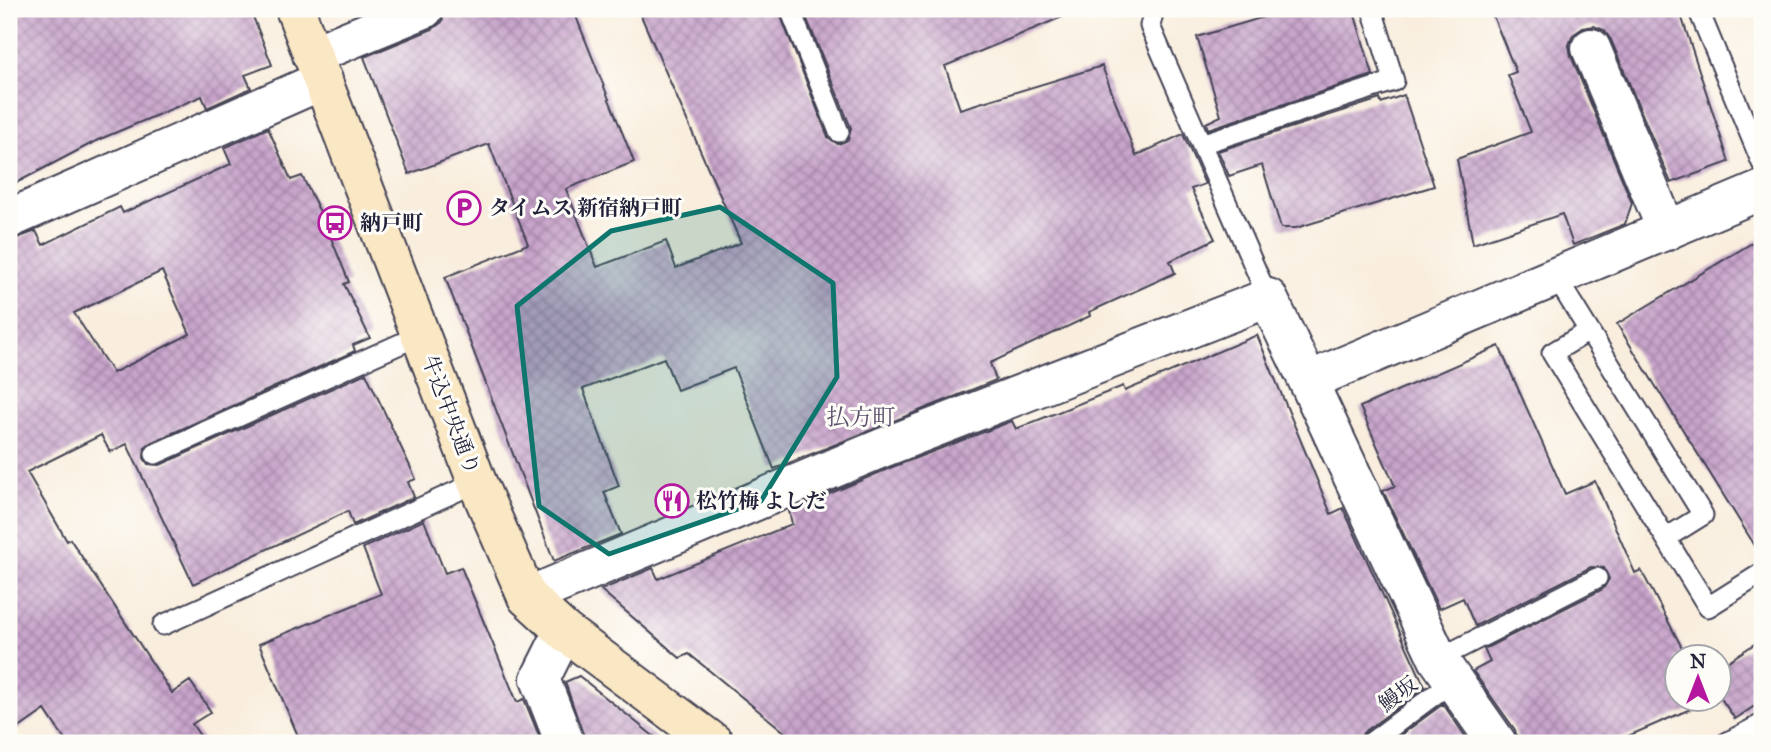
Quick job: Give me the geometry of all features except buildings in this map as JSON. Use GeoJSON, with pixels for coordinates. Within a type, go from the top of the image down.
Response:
{"type":"FeatureCollection","features":[{"type":"Feature","properties":{"kind":"street","name":"牛込中央通り"},"geometry":{"type":"LineString","coordinates":[[295,9],[477,482],[527,597],[564,631],[714,743]]}},
{"type":"Feature","properties":{"kind":"street"},"geometry":{"type":"LineString","coordinates":[[9,219],[318,67],[424,9]]}},
{"type":"Feature","properties":{"kind":"street"},"geometry":{"type":"LineString","coordinates":[[1591,48],[1667,231]]}},
{"type":"Feature","properties":{"kind":"street"},"geometry":{"type":"LineString","coordinates":[[1308,381],[1557,279],[1762,190]]}},
{"type":"Feature","properties":{"kind":"street"},"geometry":{"type":"LineString","coordinates":[[527,597],[882,448],[1268,298],[1446,670],[1497,743]]}},
{"type":"Feature","properties":{"kind":"street"},"geometry":{"type":"LineString","coordinates":[[564,631],[540,679],[565,743]]}},
{"type":"Feature","properties":{"kind":"lane"},"geometry":{"type":"LineString","coordinates":[[790,9],[839,132]]}},
{"type":"Feature","properties":{"kind":"lane"},"geometry":{"type":"LineString","coordinates":[[1154,9],[1150,26],[1268,298]]}},
{"type":"Feature","properties":{"kind":"lane"},"geometry":{"type":"LineString","coordinates":[[1201,144],[1394,81],[1372,9]]}},
{"type":"Feature","properties":{"kind":"lane"},"geometry":{"type":"LineString","coordinates":[[1698,9],[1762,163]]}},
{"type":"Feature","properties":{"kind":"lane"},"geometry":{"type":"LineString","coordinates":[[1557,279],[1703,515],[1666,538]]}},
{"type":"Feature","properties":{"kind":"lane"},"geometry":{"type":"LineString","coordinates":[[1589,331],[1552,354],[1708,607],[1762,573]]}},
{"type":"Feature","properties":{"kind":"lane"},"geometry":{"type":"LineString","coordinates":[[155,454],[420,335]]}},
{"type":"Feature","properties":{"kind":"lane"},"geometry":{"type":"LineString","coordinates":[[163,625],[477,482]]}},
{"type":"Feature","properties":{"kind":"lane","name":"鰻坂"},"geometry":{"type":"LineString","coordinates":[[1370,743],[1446,670],[1597,578]]}},
{"type":"Feature","properties":{"kind":"lane"},"geometry":{"type":"LineString","coordinates":[[1726,743],[1762,724]]}},
{"type":"Feature","properties":{"kind":"highlighted area"},"geometry":{"type":"Polygon","coordinates":[[[720,207],[833,283],[837,377],[761,501],[609,554],[539,506],[517,306],[611,231],[720,207]]]}},
{"type":"Feature","properties":{"kind":"place","name":"タイムス 新宿納戸町"},"geometry":{"type":"Point","coordinates":[464,208]}},
{"type":"Feature","properties":{"kind":"place","name":"納戸町"},"geometry":{"type":"Point","coordinates":[335,223]}},
{"type":"Feature","properties":{"kind":"place","name":"松竹梅 よしだ"},"geometry":{"type":"Point","coordinates":[672,501]}},
{"type":"Feature","properties":{"kind":"district","name":"払方町"},"geometry":{"type":"Point","coordinates":[861,417]}}]}
